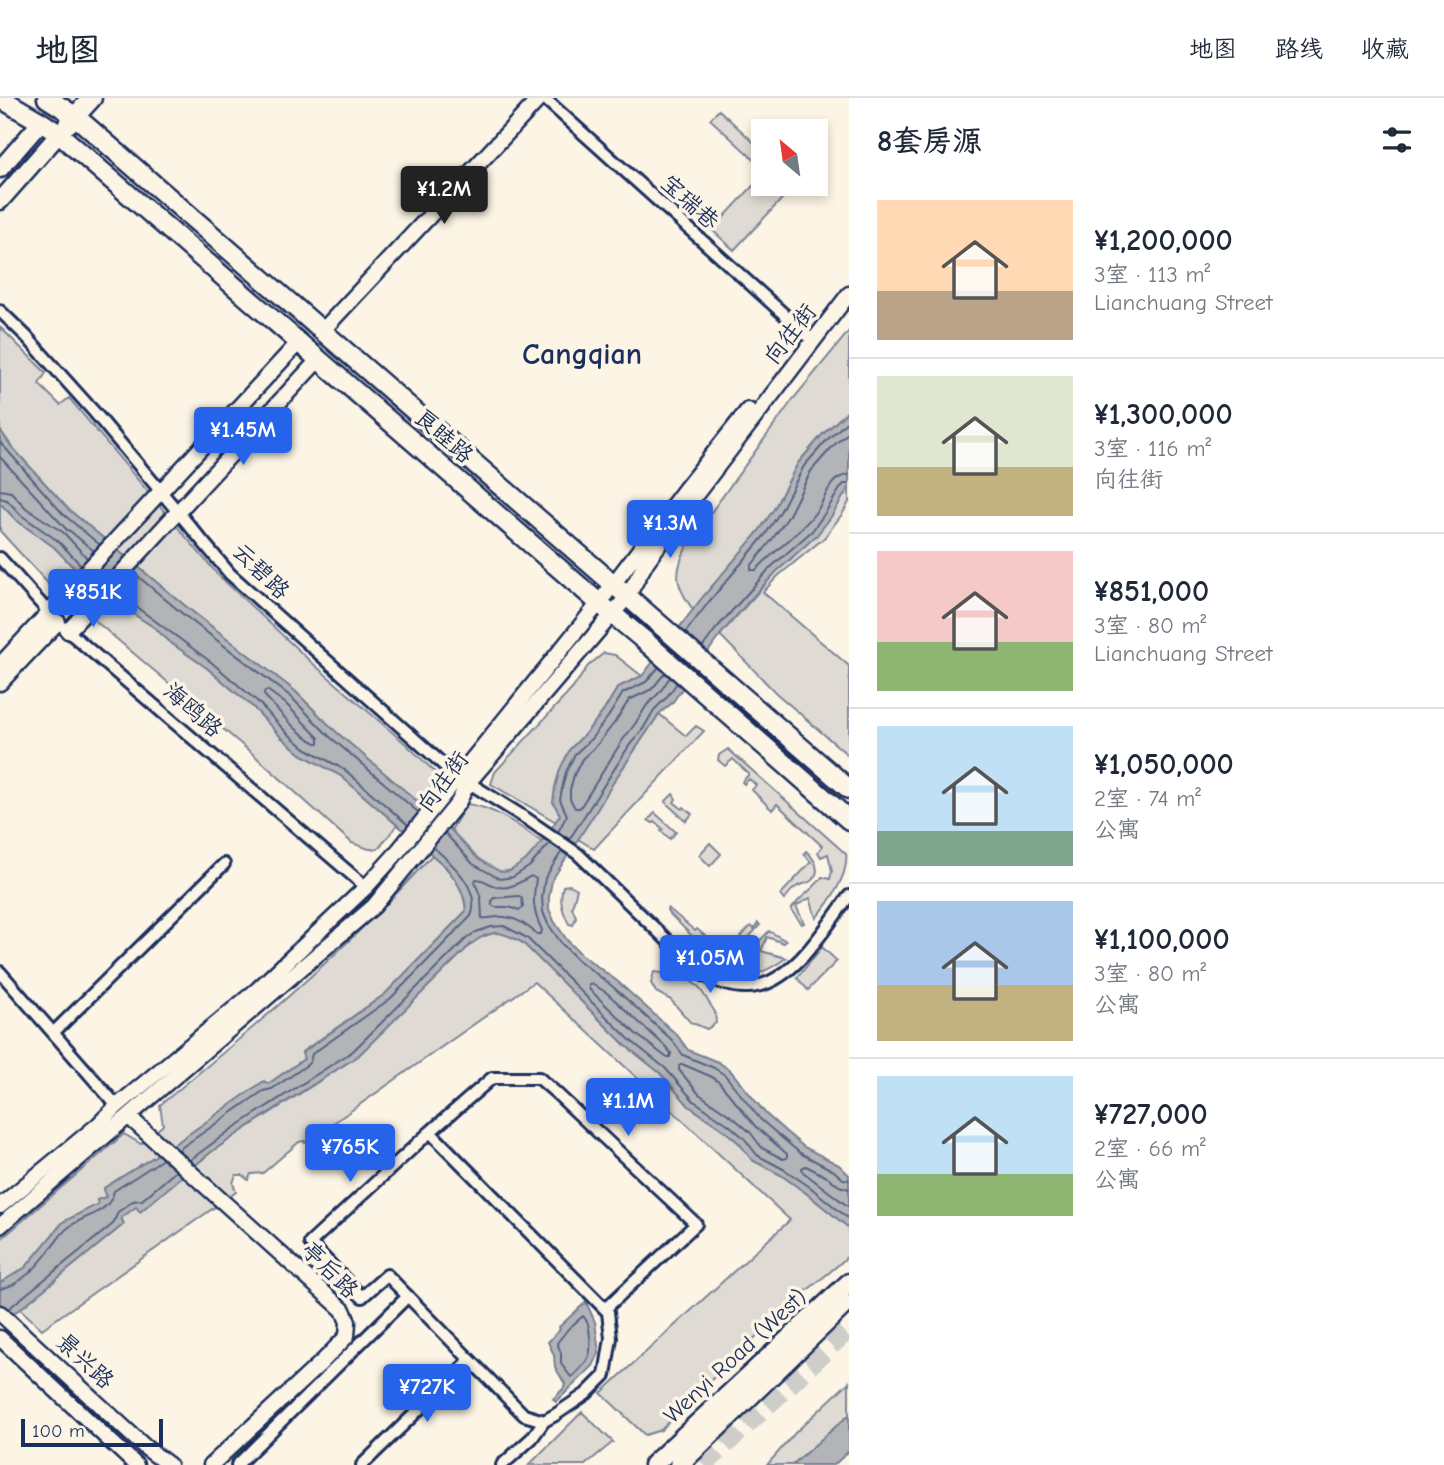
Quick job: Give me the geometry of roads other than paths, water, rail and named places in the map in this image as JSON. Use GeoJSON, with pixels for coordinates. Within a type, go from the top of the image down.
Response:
{"type":"FeatureCollection","features":[{"type":"Feature","properties":{"kind":"main road","name":"良睦路"},"geometry":{"type":"LineString","coordinates":[[0,98],[59,134],[849,820]]}},
{"type":"Feature","properties":{"kind":"main road"},"geometry":{"type":"LineString","coordinates":[[0,201],[92,98]]}},
{"type":"Feature","properties":{"kind":"main road"},"geometry":{"type":"LineString","coordinates":[[0,169],[41,122],[55,100]]}},
{"type":"Feature","properties":{"kind":"main road","name":"良睦路"},"geometry":{"type":"LineString","coordinates":[[55,100],[849,789]]}},
{"type":"Feature","properties":{"kind":"main road","name":"Wenyi Road (West)"},"geometry":{"type":"LineString","coordinates":[[653,1465],[849,1283]]}},
{"type":"Feature","properties":{"kind":"main road","name":"Wenyi Road (West)"},"geometry":{"type":"LineString","coordinates":[[679,1465],[849,1300]]}},
{"type":"Feature","properties":{"kind":"street"},"geometry":{"type":"LineString","coordinates":[[323,330],[542,98]]}},
{"type":"Feature","properties":{"kind":"street","name":"宝瑞巷"},"geometry":{"type":"LineString","coordinates":[[542,98],[807,336]]}},
{"type":"Feature","properties":{"kind":"street","name":"向往街"},"geometry":{"type":"LineString","coordinates":[[620,591],[686,488],[849,283]]}},
{"type":"Feature","properties":{"kind":"street","name":"向往街"},"geometry":{"type":"LineString","coordinates":[[366,887],[446,792],[463,780],[648,561],[849,294]]}},
{"type":"Feature","properties":{"kind":"street","name":"云碧路"},"geometry":{"type":"LineString","coordinates":[[0,311],[88,405],[230,574],[463,780],[578,854],[703,975],[725,984],[747,987],[765,984],[783,975],[803,956],[849,896]]}},
{"type":"Feature","properties":{"kind":"street"},"geometry":{"type":"LineString","coordinates":[[0,683],[58,622],[74,587],[299,342]]}},
{"type":"Feature","properties":{"kind":"street"},"geometry":{"type":"LineString","coordinates":[[0,665],[58,622],[93,603],[319,359]]}},
{"type":"Feature","properties":{"kind":"street","name":"海鸥路"},"geometry":{"type":"LineString","coordinates":[[0,558],[58,622],[366,887]]}},
{"type":"Feature","properties":{"kind":"street","name":"向往街"},"geometry":{"type":"LineString","coordinates":[[0,1226],[374,906],[458,803],[463,780]]}},
{"type":"Feature","properties":{"kind":"street"},"geometry":{"type":"LineString","coordinates":[[54,1032],[224,864]]}},
{"type":"Feature","properties":{"kind":"street"},"geometry":{"type":"LineString","coordinates":[[0,1206],[257,990],[366,887]]}},
{"type":"Feature","properties":{"kind":"street"},"geometry":{"type":"LineString","coordinates":[[0,972],[117,1106]]}},
{"type":"Feature","properties":{"kind":"street"},"geometry":{"type":"LineString","coordinates":[[544,1421],[524,1416],[387,1275],[362,1297],[310,1243],[492,1078],[539,1078],[696,1224],[605,1309]]}},
{"type":"Feature","properties":{"kind":"street","name":"亭后路"},"geometry":{"type":"LineString","coordinates":[[129,1116],[344,1310],[348,1322],[347,1336],[211,1465]]}},
{"type":"Feature","properties":{"kind":"street"},"geometry":{"type":"LineString","coordinates":[[430,1132],[608,1312],[611,1338],[605,1375],[586,1394],[544,1421],[532,1438],[502,1465]]}},
{"type":"Feature","properties":{"kind":"street"},"geometry":{"type":"LineString","coordinates":[[237,1465],[408,1296]]}},
{"type":"Feature","properties":{"kind":"street","name":"景兴路"},"geometry":{"type":"LineString","coordinates":[[0,1313],[146,1448],[169,1465]]}},
{"type":"Feature","properties":{"kind":"street","name":"景兴路"},"geometry":{"type":"LineString","coordinates":[[0,1338],[136,1465]]}},
{"type":"Feature","properties":{"kind":"street"},"geometry":{"type":"LineString","coordinates":[[362,1465],[470,1360]]}},
{"type":"Feature","properties":{"kind":"water"},"geometry":{"type":"Polygon","coordinates":[[[849,410],[849,487],[831,517],[817,535],[749,601],[720,635],[672,703],[659,714],[552,880],[549,909],[567,940],[677,1035],[688,1050],[730,1070],[766,1114],[785,1131],[804,1147],[839,1165],[849,1175],[849,1228],[781,1175],[752,1160],[725,1131],[689,1106],[660,1073],[625,1045],[523,943],[503,934],[491,933],[471,944],[358,1056],[211,1152],[140,1212],[136,1207],[121,1218],[124,1224],[20,1309],[0,1322],[0,1283],[26,1267],[63,1222],[98,1204],[97,1200],[106,1197],[104,1188],[179,1141],[264,1081],[268,1084],[304,1059],[302,1053],[385,994],[466,911],[460,888],[446,867],[341,776],[301,754],[253,707],[207,668],[119,601],[106,595],[54,547],[16,520],[0,503],[0,430],[68,509],[189,609],[295,691],[334,730],[451,830],[478,859],[501,872],[510,871],[526,860],[560,815],[553,802],[555,787],[570,749],[603,712],[618,687],[642,676],[702,598],[759,531],[798,463],[822,435],[849,410]]]}},
{"type":"Feature","properties":{"kind":"water"},"geometry":{"type":"Polygon","coordinates":[[[586,1302],[595,1322],[599,1353],[593,1366],[556,1402],[553,1399],[565,1384],[555,1367],[554,1355],[548,1342],[559,1327],[586,1302]]]}},
{"type":"Feature","properties":{"kind":"water"},"geometry":{"type":"Polygon","coordinates":[[[849,1415],[849,1451],[834,1465],[792,1465],[849,1415]]]}},
{"type":"Feature","properties":{"kind":"tunnel"},"geometry":{"type":"LineString","coordinates":[[704,1465],[849,1329]]}},
{"type":"Feature","properties":{"kind":"district","name":"Cangqian"},"geometry":{"type":"Point","coordinates":[582,354]}}]}
